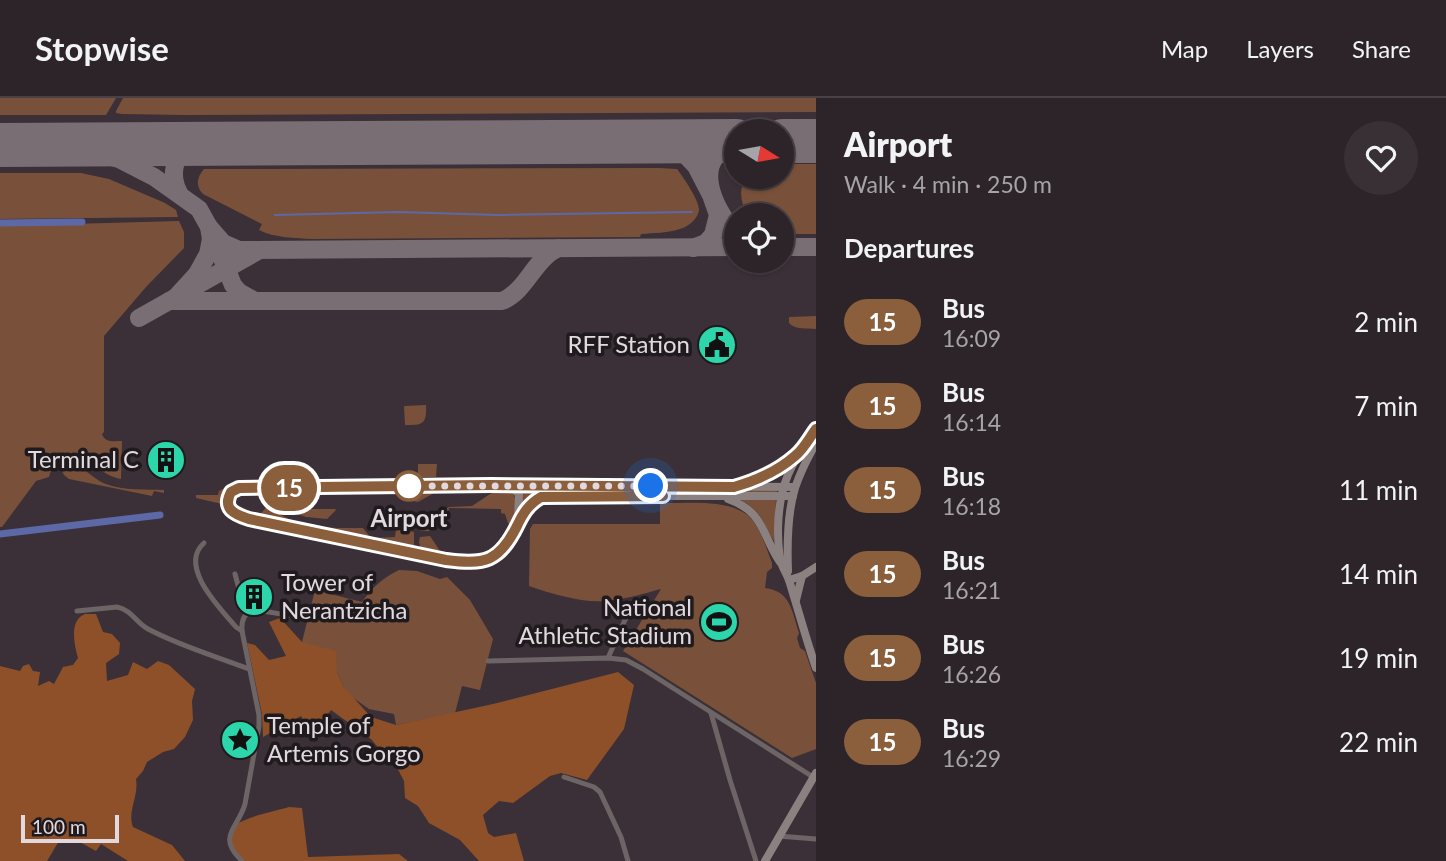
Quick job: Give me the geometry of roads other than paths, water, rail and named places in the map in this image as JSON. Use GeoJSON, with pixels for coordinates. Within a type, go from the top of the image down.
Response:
{"type":"FeatureCollection","features":[{"type":"Feature","properties":{"kind":"main road"},"geometry":{"type":"LineString","coordinates":[[782,565],[778,534],[782,492],[797,455],[816,429]]}},
{"type":"Feature","properties":{"kind":"main road"},"geometry":{"type":"LineString","coordinates":[[816,443],[794,492],[788,535],[789,578],[816,668]]}},
{"type":"Feature","properties":{"kind":"main road"},"geometry":{"type":"LineString","coordinates":[[734,487],[763,476],[797,455]]}},
{"type":"Feature","properties":{"kind":"main road"},"geometry":{"type":"LineString","coordinates":[[782,492],[734,487],[622,491],[541,497],[528,507],[499,553],[482,560],[460,562],[249,519],[235,514],[228,504],[231,492],[239,488],[510,486],[622,491],[719,496],[794,492]]}},
{"type":"Feature","properties":{"kind":"main road"},"geometry":{"type":"LineString","coordinates":[[510,486],[519,494],[517,524]]}},
{"type":"Feature","properties":{"kind":"main road"},"geometry":{"type":"LineString","coordinates":[[719,496],[741,504],[755,515],[789,578]]}},
{"type":"Feature","properties":{"kind":"main road"},"geometry":{"type":"LineString","coordinates":[[789,578],[802,576],[816,567]]}},
{"type":"Feature","properties":{"kind":"main road"},"geometry":{"type":"LineString","coordinates":[[796,605],[802,576]]}},
{"type":"Feature","properties":{"kind":"main road"},"geometry":{"type":"LineString","coordinates":[[765,861],[815,776]]}},
{"type":"Feature","properties":{"kind":"street"},"geometry":{"type":"LineString","coordinates":[[204,542],[197,550],[197,570],[206,590],[242,632]]}},
{"type":"Feature","properties":{"kind":"street"},"geometry":{"type":"LineString","coordinates":[[235,575],[242,600],[250,612]]}},
{"type":"Feature","properties":{"kind":"street"},"geometry":{"type":"LineString","coordinates":[[77,611],[123,608],[133,614],[144,627],[199,652],[249,669]]}},
{"type":"Feature","properties":{"kind":"street"},"geometry":{"type":"LineString","coordinates":[[242,861],[233,850],[229,833],[245,804],[259,715],[242,632],[242,620],[250,612],[257,610],[289,615],[309,608]]}},
{"type":"Feature","properties":{"kind":"street"},"geometry":{"type":"LineString","coordinates":[[608,658],[629,611]]}},
{"type":"Feature","properties":{"kind":"street"},"geometry":{"type":"LineString","coordinates":[[488,661],[608,658],[626,660],[815,776]]}},
{"type":"Feature","properties":{"kind":"street"},"geometry":{"type":"LineString","coordinates":[[711,713],[757,861]]}},
{"type":"Feature","properties":{"kind":"street"},"geometry":{"type":"LineString","coordinates":[[564,777],[594,786],[600,792],[621,837],[628,861]]}},
{"type":"Feature","properties":{"kind":"street"},"geometry":{"type":"LineString","coordinates":[[778,836],[816,839]]}},
{"type":"Feature","properties":{"kind":"waterway"},"geometry":{"type":"LineString","coordinates":[[275,215],[399,212],[498,215],[692,212]]}},
{"type":"Feature","properties":{"kind":"waterway"},"geometry":{"type":"LineString","coordinates":[[0,223],[82,222]]}},
{"type":"Feature","properties":{"kind":"waterway"},"geometry":{"type":"LineString","coordinates":[[0,534],[160,515]]}},
{"type":"Feature","properties":{"kind":"place","name":"RFF Station"},"geometry":{"type":"Point","coordinates":[717,345]}},
{"type":"Feature","properties":{"kind":"place","name":"Terminal C"},"geometry":{"type":"Point","coordinates":[166,460]}},
{"type":"Feature","properties":{"kind":"place","name":"Airport"},"geometry":{"type":"Point","coordinates":[409,486]}},
{"type":"Feature","properties":{"kind":"place","name":"Tower of Nerantzicha"},"geometry":{"type":"Point","coordinates":[254,597]}},
{"type":"Feature","properties":{"kind":"place","name":"National Athletic Stadium"},"geometry":{"type":"Point","coordinates":[719,622]}},
{"type":"Feature","properties":{"kind":"place","name":"Temple of Artemis Gorgo"},"geometry":{"type":"Point","coordinates":[240,740]}}]}
